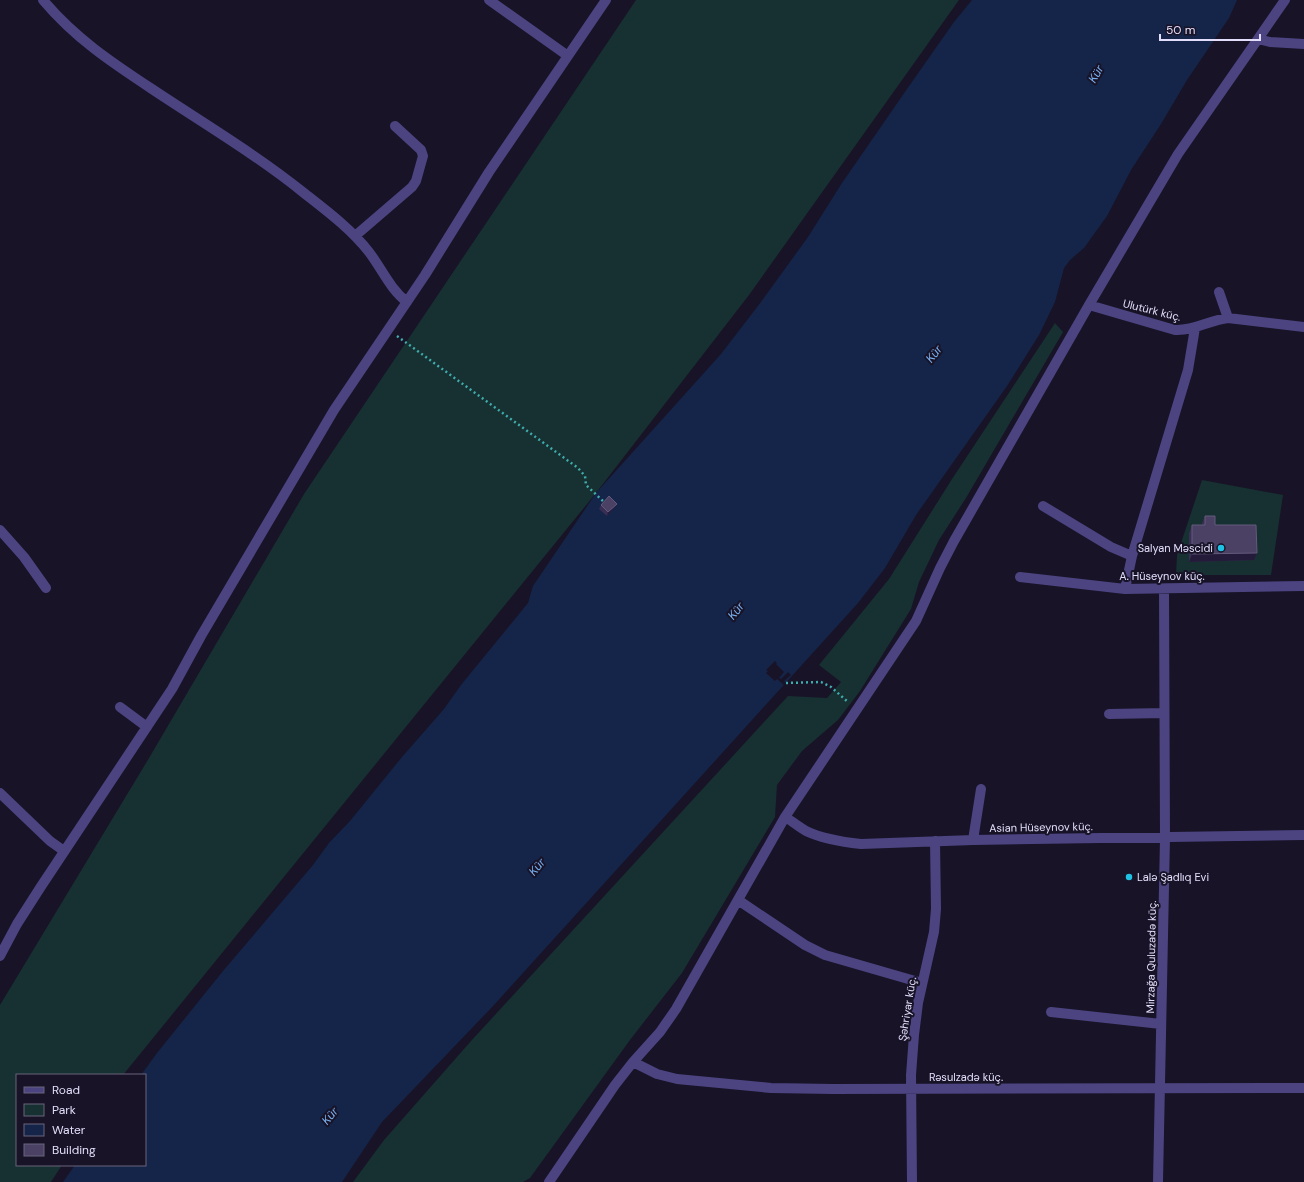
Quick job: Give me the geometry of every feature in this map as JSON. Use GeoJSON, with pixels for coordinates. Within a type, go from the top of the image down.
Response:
{"type":"FeatureCollection","features":[{"type":"Feature","properties":{"kind":"street"},"geometry":{"type":"LineString","coordinates":[[43,0],[58,18],[84,42],[116,65],[276,171],[355,236],[369,253],[392,288],[407,302]]}},
{"type":"Feature","properties":{"kind":"street"},"geometry":{"type":"LineString","coordinates":[[489,0],[568,56]]}},
{"type":"Feature","properties":{"kind":"street"},"geometry":{"type":"LineString","coordinates":[[0,956],[17,924],[64,851],[172,689],[201,636],[334,410],[389,330],[489,172],[606,0]]}},
{"type":"Feature","properties":{"kind":"street"},"geometry":{"type":"LineString","coordinates":[[549,1182],[633,1062],[660,1032],[676,1009],[785,817],[858,710],[916,621],[954,541],[1089,305],[1178,154],[1285,0]]}},
{"type":"Feature","properties":{"kind":"street"},"geometry":{"type":"LineString","coordinates":[[1258,39],[1270,42],[1304,44]]}},
{"type":"Feature","properties":{"kind":"street"},"geometry":{"type":"LineString","coordinates":[[355,236],[412,187],[416,181],[423,156],[421,150],[395,126]]}},
{"type":"Feature","properties":{"kind":"street"},"geometry":{"type":"LineString","coordinates":[[1219,292],[1228,318]]}},
{"type":"Feature","properties":{"kind":"street","name":"Ulutürk küç."},"geometry":{"type":"LineString","coordinates":[[1089,305],[1164,327],[1182,330],[1195,328],[1217,319],[1228,318],[1304,327]]}},
{"type":"Feature","properties":{"kind":"street"},"geometry":{"type":"LineString","coordinates":[[1125,589],[1132,556],[1188,370],[1195,328]]}},
{"type":"Feature","properties":{"kind":"street"},"geometry":{"type":"LineString","coordinates":[[1043,506],[1111,547],[1132,556]]}},
{"type":"Feature","properties":{"kind":"street"},"geometry":{"type":"LineString","coordinates":[[0,530],[24,557],[46,588]]}},
{"type":"Feature","properties":{"kind":"street","name":"A. Hüseynov küç."},"geometry":{"type":"LineString","coordinates":[[1020,577],[1125,589],[1304,586]]}},
{"type":"Feature","properties":{"kind":"street","name":"Mirzağa Quluzadə küç."},"geometry":{"type":"LineString","coordinates":[[1158,1182],[1165,838],[1164,589]]}},
{"type":"Feature","properties":{"kind":"street"},"geometry":{"type":"LineString","coordinates":[[120,707],[147,727]]}},
{"type":"Feature","properties":{"kind":"street"},"geometry":{"type":"LineString","coordinates":[[1110,714],[1164,713]]}},
{"type":"Feature","properties":{"kind":"street"},"geometry":{"type":"LineString","coordinates":[[973,840],[981,789]]}},
{"type":"Feature","properties":{"kind":"street"},"geometry":{"type":"LineString","coordinates":[[0,793],[50,841],[64,851]]}},
{"type":"Feature","properties":{"kind":"street","name":"Asian Hüseynov küç."},"geometry":{"type":"LineString","coordinates":[[785,817],[806,831],[826,838],[861,844],[973,840],[1304,835]]}},
{"type":"Feature","properties":{"kind":"street","name":"Şəhriyar küç."},"geometry":{"type":"LineString","coordinates":[[912,1182],[912,1089],[914,1035],[922,983],[934,932],[936,909],[936,841]]}},
{"type":"Feature","properties":{"kind":"street"},"geometry":{"type":"LineString","coordinates":[[738,900],[805,945],[826,955],[922,983]]}},
{"type":"Feature","properties":{"kind":"street"},"geometry":{"type":"LineString","coordinates":[[1051,1012],[1162,1024]]}},
{"type":"Feature","properties":{"kind":"street","name":"Rəsulzadə küç."},"geometry":{"type":"LineString","coordinates":[[633,1062],[657,1074],[671,1078],[771,1088],[1304,1088]]}},
{"type":"Feature","properties":{"kind":"path"},"geometry":{"type":"LineString","coordinates":[[389,330],[578,468],[585,476],[586,485],[605,503]]}},
{"type":"Feature","properties":{"kind":"path"},"geometry":{"type":"LineString","coordinates":[[786,683],[820,682],[832,687],[858,710]]}},
{"type":"Feature","properties":{"kind":"green space"},"geometry":{"type":"Polygon","coordinates":[[[636,0],[959,0],[749,295],[596,493],[124,1074],[16,1074],[16,1166],[61,1166],[51,1182],[0,1182],[0,1005],[149,758],[304,494],[636,0]]]}},
{"type":"Feature","properties":{"kind":"green space"},"geometry":{"type":"Polygon","coordinates":[[[1055,323],[1063,332],[966,498],[939,540],[919,582],[911,609],[860,691],[838,720],[802,751],[777,785],[775,817],[682,973],[630,1040],[530,1178],[523,1182],[353,1182],[384,1140],[471,1041],[788,696],[827,698],[841,682],[819,665],[889,579],[952,479],[1055,323]]]}},
{"type":"Feature","properties":{"kind":"green space"},"geometry":{"type":"Polygon","coordinates":[[[1202,480],[1283,495],[1271,575],[1176,575],[1177,555],[1202,480]]]}},
{"type":"Feature","properties":{"kind":"water","name":"Kür"},"geometry":{"type":"Polygon","coordinates":[[[972,0],[1237,0],[1229,18],[1187,80],[1131,170],[1107,216],[1084,248],[1070,260],[1064,268],[1055,302],[1039,335],[1007,386],[916,515],[885,568],[858,603],[494,1005],[382,1122],[342,1182],[63,1182],[74,1166],[146,1166],[146,1074],[142,1074],[223,971],[313,865],[329,843],[350,821],[402,757],[444,709],[461,685],[528,603],[533,586],[596,493],[721,354],[808,237],[842,183],[954,22],[972,0]]]}},
{"type":"Feature","properties":{"kind":"pier"},"geometry":{"type":"Polygon","coordinates":[[[775,661],[784,672],[779,678],[781,679],[788,672],[791,675],[784,681],[786,683],[784,685],[777,679],[775,681],[766,673],[768,671],[766,670],[775,661]]]}},
{"type":"Feature","properties":{"kind":"building"},"geometry":{"type":"Polygon","coordinates":[[[609,496],[617,504],[608,512],[601,505],[609,496]]]}},
{"type":"Feature","properties":{"kind":"building"},"geometry":{"type":"Polygon","coordinates":[[[1205,516],[1215,516],[1215,525],[1256,525],[1257,553],[1192,554],[1192,525],[1205,525],[1205,516]]]}},
{"type":"Feature","properties":{"kind":"place","name":"Salyan Məscidi"},"geometry":{"type":"Point","coordinates":[1221,548]}},
{"type":"Feature","properties":{"kind":"place","name":"Lalə Şadlıq Evi"},"geometry":{"type":"Point","coordinates":[1129,877]}}]}
